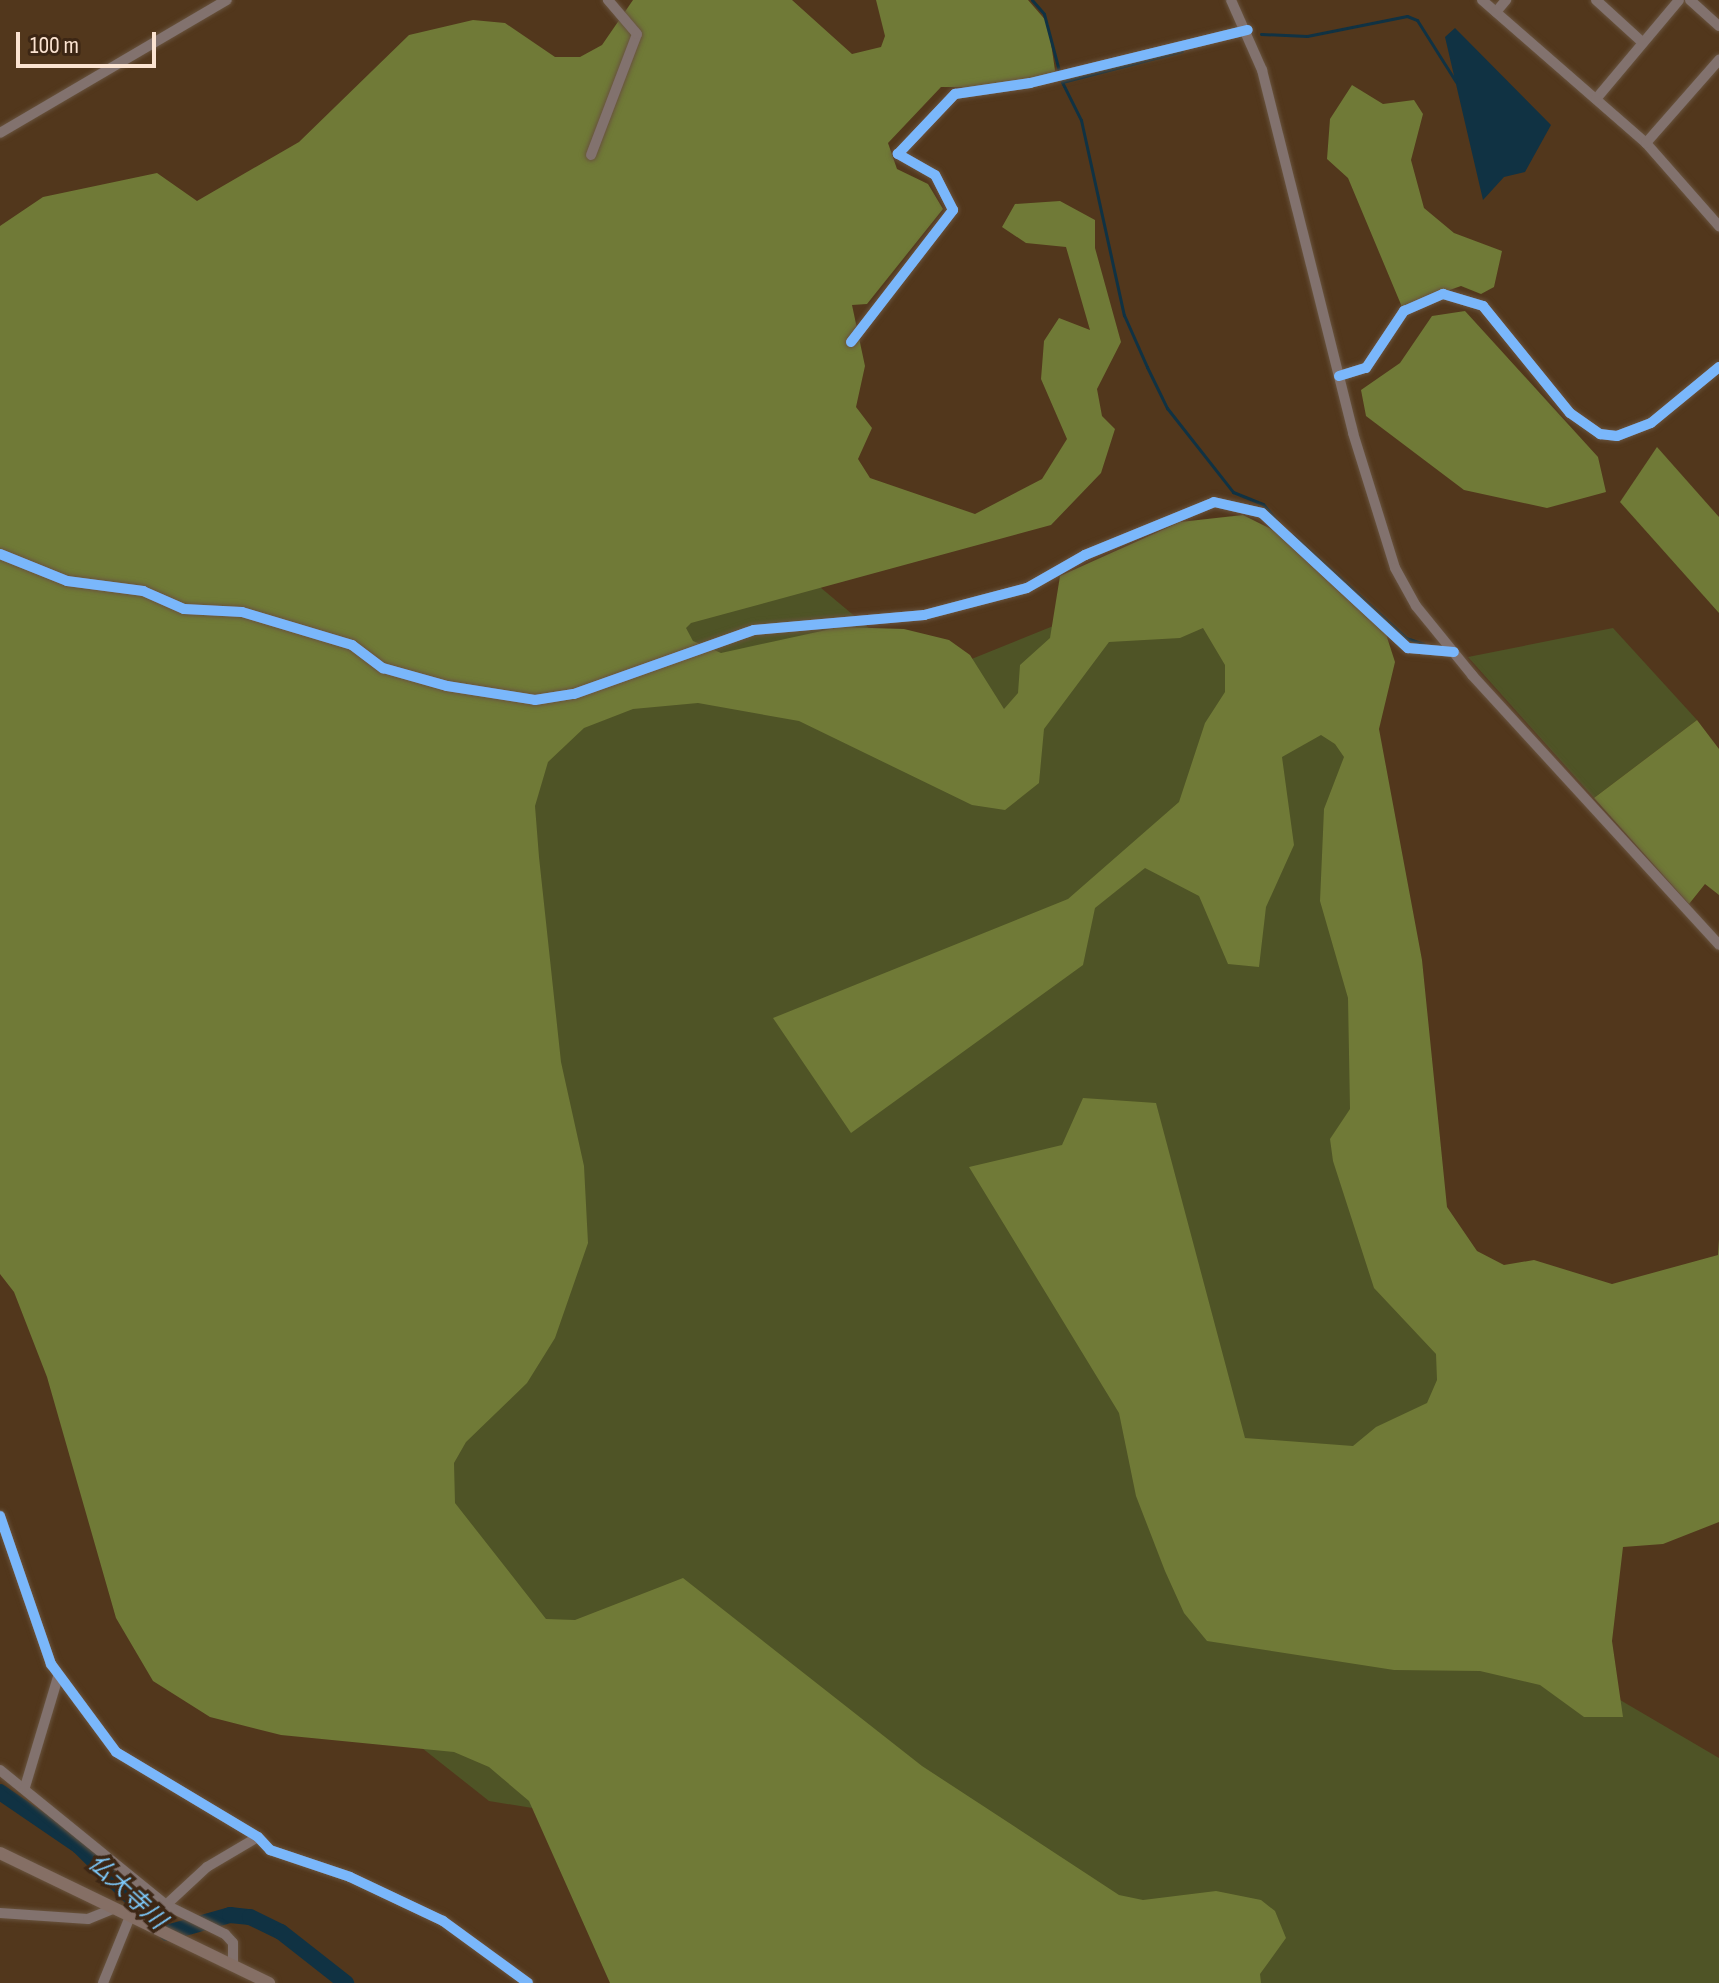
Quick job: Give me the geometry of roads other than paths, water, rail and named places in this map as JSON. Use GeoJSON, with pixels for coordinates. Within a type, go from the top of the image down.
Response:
{"type":"FeatureCollection","features":[{"type":"Feature","properties":{"kind":"main road"},"geometry":{"type":"LineString","coordinates":[[0,1853],[269,1983]]}},
{"type":"Feature","properties":{"kind":"street"},"geometry":{"type":"LineString","coordinates":[[0,133],[227,0]]}},
{"type":"Feature","properties":{"kind":"street"},"geometry":{"type":"LineString","coordinates":[[591,155],[637,34],[608,0]]}},
{"type":"Feature","properties":{"kind":"street"},"geometry":{"type":"LineString","coordinates":[[1231,0],[1248,30],[1387,551],[1416,606],[1454,652],[1719,945]]}},
{"type":"Feature","properties":{"kind":"street"},"geometry":{"type":"LineString","coordinates":[[1482,0],[1646,143],[1719,226]]}},
{"type":"Feature","properties":{"kind":"street"},"geometry":{"type":"LineString","coordinates":[[1496,12],[1506,0]]}},
{"type":"Feature","properties":{"kind":"street"},"geometry":{"type":"LineString","coordinates":[[1596,0],[1642,42]]}},
{"type":"Feature","properties":{"kind":"street"},"geometry":{"type":"LineString","coordinates":[[1596,99],[1679,0]]}},
{"type":"Feature","properties":{"kind":"street"},"geometry":{"type":"LineString","coordinates":[[1690,0],[1719,26]]}},
{"type":"Feature","properties":{"kind":"street"},"geometry":{"type":"LineString","coordinates":[[851,342],[953,210],[935,175],[898,154],[955,94],[1060,76],[1248,30]]}},
{"type":"Feature","properties":{"kind":"street"},"geometry":{"type":"LineString","coordinates":[[1646,143],[1719,60]]}},
{"type":"Feature","properties":{"kind":"street"},"geometry":{"type":"LineString","coordinates":[[1339,376],[1366,368],[1404,311],[1443,294],[1483,306],[1570,413],[1600,434],[1617,436],[1651,423],[1719,367]]}},
{"type":"Feature","properties":{"kind":"street"},"geometry":{"type":"LineString","coordinates":[[0,554],[67,581],[143,591],[184,609],[257,616],[352,645],[383,668],[447,686],[535,700],[574,694],[754,630],[924,615],[1027,588],[1085,555],[1214,502],[1262,513],[1408,648],[1454,652]]}},
{"type":"Feature","properties":{"kind":"street"},"geometry":{"type":"LineString","coordinates":[[0,1516],[58,1677],[116,1752],[258,1837],[270,1850],[350,1877],[443,1921],[528,1983]]}},
{"type":"Feature","properties":{"kind":"street"},"geometry":{"type":"LineString","coordinates":[[25,1787],[58,1677]]}},
{"type":"Feature","properties":{"kind":"street"},"geometry":{"type":"LineString","coordinates":[[0,1770],[25,1787],[166,1905],[225,1934],[233,1943],[233,1965]]}},
{"type":"Feature","properties":{"kind":"street"},"geometry":{"type":"LineString","coordinates":[[166,1905],[207,1867],[258,1837]]}},
{"type":"Feature","properties":{"kind":"street"},"geometry":{"type":"LineString","coordinates":[[103,1983],[132,1919],[142,1887]]}},
{"type":"Feature","properties":{"kind":"street"},"geometry":{"type":"LineString","coordinates":[[0,1913],[88,1919],[113,1909]]}},
{"type":"Feature","properties":{"kind":"water"},"geometry":{"type":"Polygon","coordinates":[[[1455,28],[1551,125],[1525,172],[1504,177],[1483,200],[1445,37],[1455,28]]]}},
{"type":"Feature","properties":{"kind":"waterway"},"geometry":{"type":"LineString","coordinates":[[1032,0],[1044,14],[1062,82],[1081,120],[1124,315],[1147,367],[1167,408],[1233,492],[1263,504],[1278,522]]}},
{"type":"Feature","properties":{"kind":"waterway"},"geometry":{"type":"LineString","coordinates":[[1261,34],[1307,36],[1407,16],[1417,20],[1456,82]]}},
{"type":"Feature","properties":{"kind":"waterway"},"geometry":{"type":"LineString","coordinates":[[1062,82],[1182,51]]}},
{"type":"Feature","properties":{"kind":"waterway"},"geometry":{"type":"LineString","coordinates":[[1293,535],[1406,638],[1424,644]]}},
{"type":"Feature","properties":{"kind":"waterway","name":"仏大寺川"},"geometry":{"type":"LineString","coordinates":[[0,1792],[79,1846],[167,1933],[230,1915],[250,1917],[281,1932],[346,1983]]}}]}
